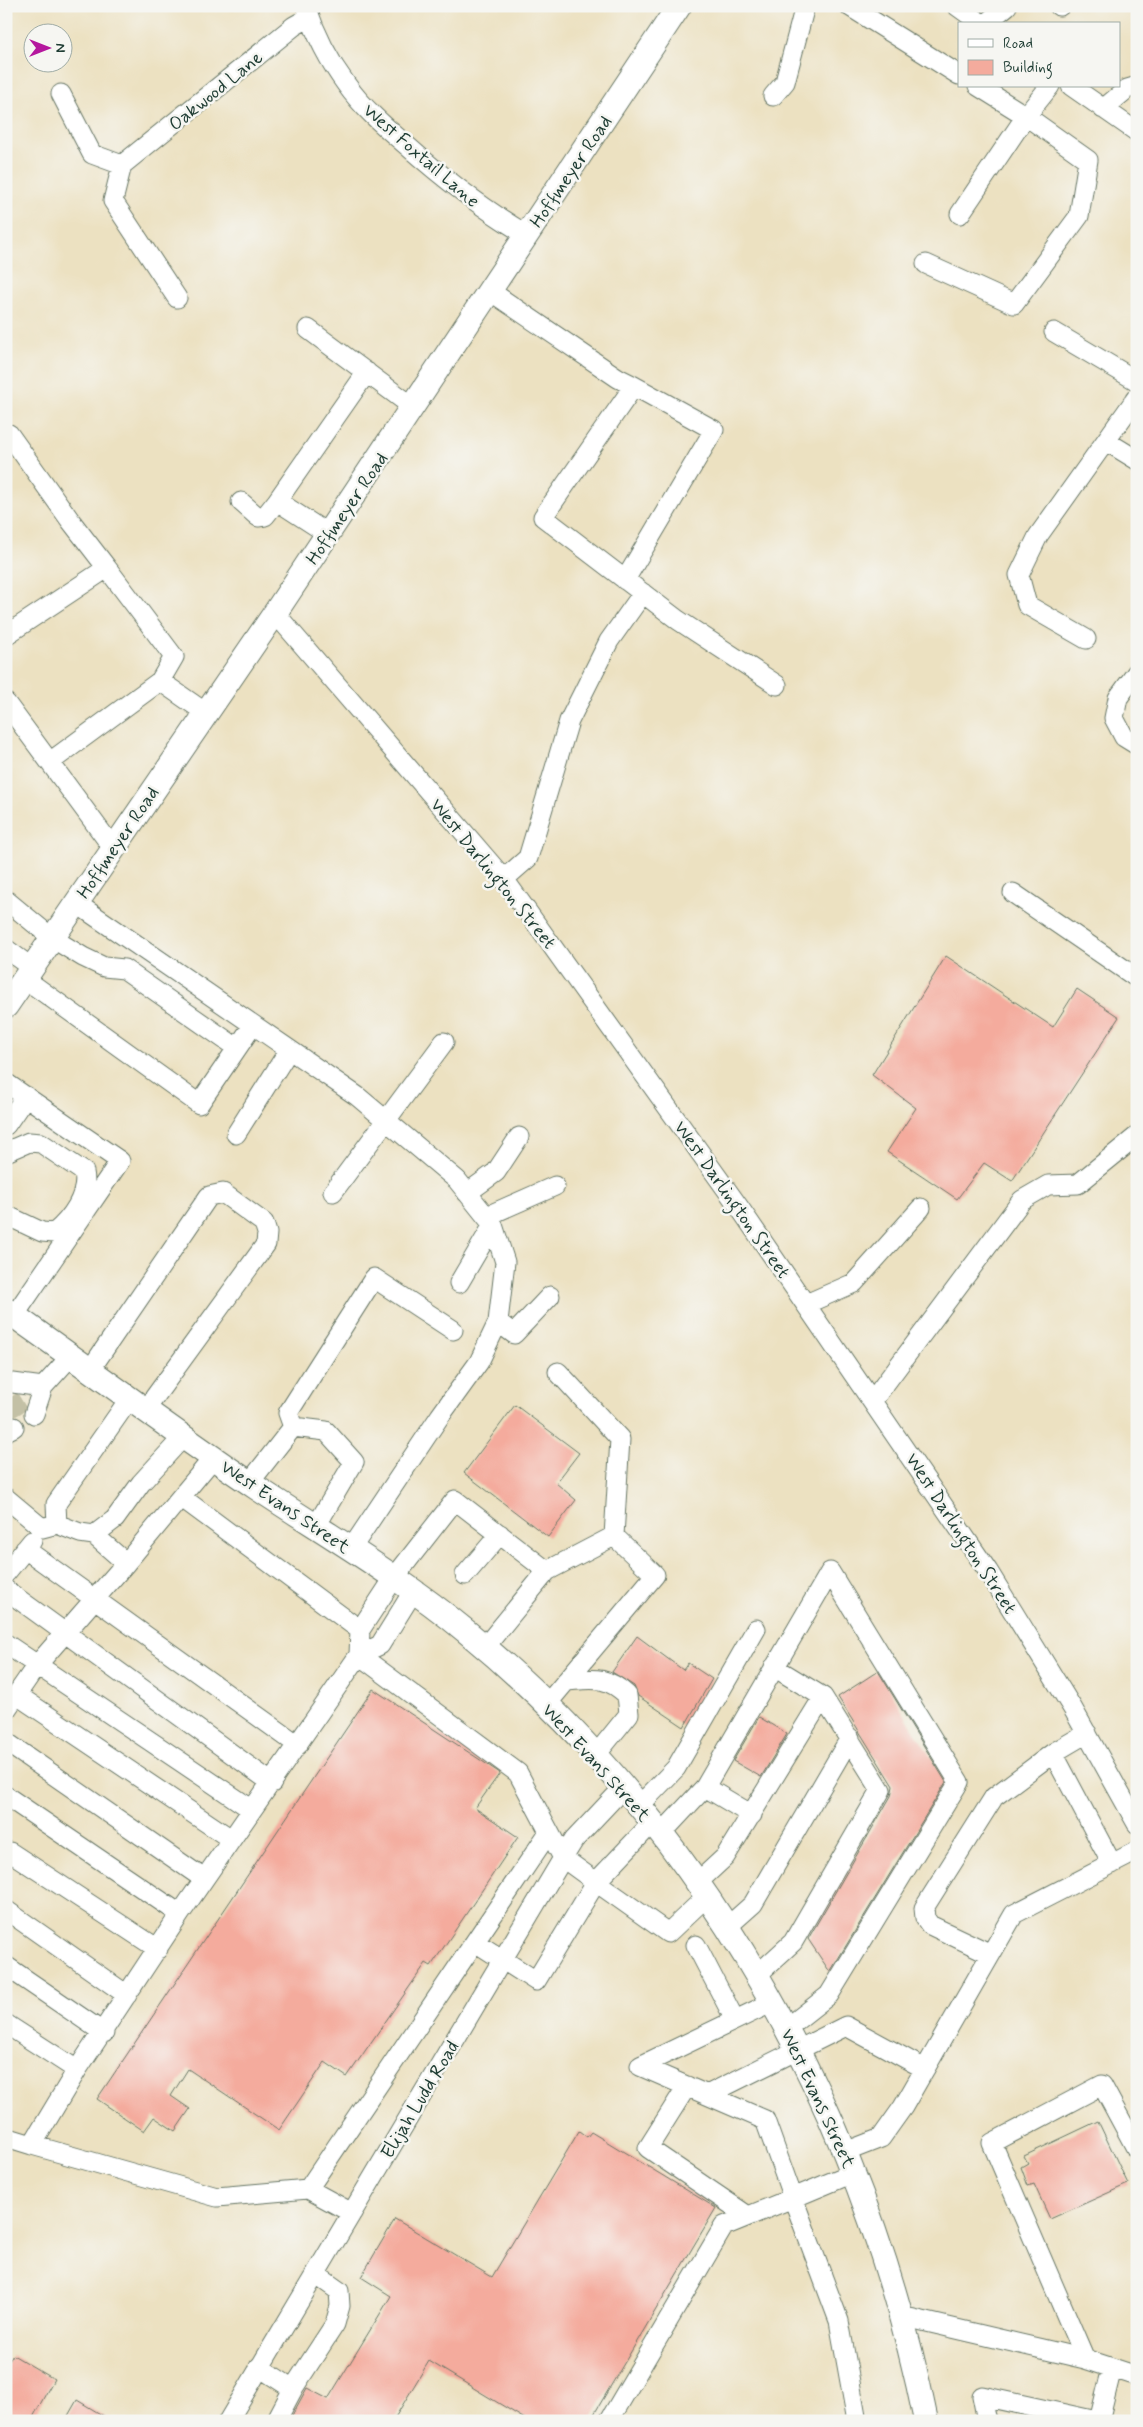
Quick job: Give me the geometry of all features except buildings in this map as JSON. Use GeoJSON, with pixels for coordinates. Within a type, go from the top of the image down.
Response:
{"type":"FeatureCollection","features":[{"type":"Feature","properties":{"kind":"main road","name":"Hoffmeyer Road"},"geometry":{"type":"LineString","coordinates":[[6,1006],[276,613],[680,6]]}},
{"type":"Feature","properties":{"kind":"main road","name":"West Evans Street"},"geometry":{"type":"LineString","coordinates":[[10,1313],[250,1482],[414,1590],[485,1648],[547,1704],[624,1787],[702,1890],[757,1975],[798,2050],[849,2162],[869,2213],[901,2316],[926,2421]]}},
{"type":"Feature","properties":{"kind":"street"},"geometry":{"type":"LineString","coordinates":[[772,96],[785,82],[805,6]]}},
{"type":"Feature","properties":{"kind":"street"},"geometry":{"type":"LineString","coordinates":[[848,6],[958,74]]}},
{"type":"Feature","properties":{"kind":"street"},"geometry":{"type":"LineString","coordinates":[[957,6],[981,22]]}},
{"type":"Feature","properties":{"kind":"street"},"geometry":{"type":"LineString","coordinates":[[987,22],[1007,6]]}},
{"type":"Feature","properties":{"kind":"street","name":"West Foxtail Lane"},"geometry":{"type":"LineString","coordinates":[[308,12],[346,84],[379,121],[418,156],[490,213],[527,235]]}},
{"type":"Feature","properties":{"kind":"street","name":"Oakwood Lane"},"geometry":{"type":"LineString","coordinates":[[122,165],[294,26],[308,12]]}},
{"type":"Feature","properties":{"kind":"street"},"geometry":{"type":"LineString","coordinates":[[1103,109],[1127,89],[1137,86]]}},
{"type":"Feature","properties":{"kind":"street"},"geometry":{"type":"LineString","coordinates":[[926,264],[1014,304],[1079,216],[1088,160],[1026,116],[981,88]]}},
{"type":"Feature","properties":{"kind":"street"},"geometry":{"type":"LineString","coordinates":[[960,214],[1026,116],[1048,88]]}},
{"type":"Feature","properties":{"kind":"street"},"geometry":{"type":"LineString","coordinates":[[1074,88],[1137,132]]}},
{"type":"Feature","properties":{"kind":"street"},"geometry":{"type":"LineString","coordinates":[[61,94],[92,154],[122,165],[113,201],[177,298]]}},
{"type":"Feature","properties":{"kind":"street"},"geometry":{"type":"LineString","coordinates":[[490,291],[618,378],[714,430],[625,580]]}},
{"type":"Feature","properties":{"kind":"street"},"geometry":{"type":"LineString","coordinates":[[308,329],[413,406]]}},
{"type":"Feature","properties":{"kind":"street"},"geometry":{"type":"LineString","coordinates":[[1054,332],[1137,381]]}},
{"type":"Feature","properties":{"kind":"street"},"geometry":{"type":"LineString","coordinates":[[241,502],[258,517],[265,516],[367,372]]}},
{"type":"Feature","properties":{"kind":"street"},"geometry":{"type":"LineString","coordinates":[[634,386],[543,517],[678,620],[777,685]]}},
{"type":"Feature","properties":{"kind":"street"},"geometry":{"type":"LineString","coordinates":[[1086,639],[1027,605],[1019,575],[1038,536],[1137,397]]}},
{"type":"Feature","properties":{"kind":"street"},"geometry":{"type":"LineString","coordinates":[[6,436],[10,434],[70,520],[174,657],[160,681],[50,762]]}},
{"type":"Feature","properties":{"kind":"street"},"geometry":{"type":"LineString","coordinates":[[1106,441],[1137,460]]}},
{"type":"Feature","properties":{"kind":"street"},"geometry":{"type":"LineString","coordinates":[[277,501],[328,534]]}},
{"type":"Feature","properties":{"kind":"street"},"geometry":{"type":"LineString","coordinates":[[6,635],[107,568]]}},
{"type":"Feature","properties":{"kind":"street"},"geometry":{"type":"LineString","coordinates":[[504,879],[528,858],[568,722],[609,642],[643,593]]}},
{"type":"Feature","properties":{"kind":"street","name":"West Darlington Street"},"geometry":{"type":"LineString","coordinates":[[276,613],[504,879],[740,1207],[988,1571],[1087,1733],[1137,1824]]}},
{"type":"Feature","properties":{"kind":"street"},"geometry":{"type":"LineString","coordinates":[[1137,672],[1118,698],[1114,718],[1124,737],[1137,745]]}},
{"type":"Feature","properties":{"kind":"street"},"geometry":{"type":"LineString","coordinates":[[160,681],[206,713]]}},
{"type":"Feature","properties":{"kind":"street"},"geometry":{"type":"LineString","coordinates":[[6,703],[113,848]]}},
{"type":"Feature","properties":{"kind":"street"},"geometry":{"type":"LineString","coordinates":[[1013,893],[1137,978]]}},
{"type":"Feature","properties":{"kind":"street"},"geometry":{"type":"LineString","coordinates":[[6,900],[52,938],[104,968],[124,969],[237,1048]]}},
{"type":"Feature","properties":{"kind":"street"},"geometry":{"type":"LineString","coordinates":[[76,903],[357,1096],[457,1180],[490,1221],[505,1262],[498,1322],[479,1362],[440,1416],[351,1549]]}},
{"type":"Feature","properties":{"kind":"street"},"geometry":{"type":"LineString","coordinates":[[6,949],[28,974],[199,1104],[253,1025]]}},
{"type":"Feature","properties":{"kind":"street"},"geometry":{"type":"LineString","coordinates":[[333,1192],[387,1122],[444,1042]]}},
{"type":"Feature","properties":{"kind":"street"},"geometry":{"type":"LineString","coordinates":[[236,1134],[289,1050]]}},
{"type":"Feature","properties":{"kind":"street"},"geometry":{"type":"LineString","coordinates":[[6,1083],[120,1161],[58,1254],[10,1313]]}},
{"type":"Feature","properties":{"kind":"street"},"geometry":{"type":"LineString","coordinates":[[6,1125],[26,1096]]}},
{"type":"Feature","properties":{"kind":"street"},"geometry":{"type":"LineString","coordinates":[[873,1400],[1022,1200],[1048,1185],[1078,1184],[1137,1136]]}},
{"type":"Feature","properties":{"kind":"street"},"geometry":{"type":"LineString","coordinates":[[467,1192],[496,1172],[519,1137]]}},
{"type":"Feature","properties":{"kind":"street"},"geometry":{"type":"LineString","coordinates":[[6,1152],[29,1142],[41,1143],[84,1172],[87,1183],[82,1197],[64,1225],[54,1233],[42,1232],[6,1216]]}},
{"type":"Feature","properties":{"kind":"street"},"geometry":{"type":"LineString","coordinates":[[460,1283],[490,1221],[555,1186]]}},
{"type":"Feature","properties":{"kind":"street"},"geometry":{"type":"LineString","coordinates":[[6,1573],[25,1549],[50,1526],[56,1504],[266,1244],[264,1222],[223,1193],[209,1196],[90,1370]]}},
{"type":"Feature","properties":{"kind":"street"},"geometry":{"type":"LineString","coordinates":[[806,1304],[854,1283],[921,1208]]}},
{"type":"Feature","properties":{"kind":"street"},"geometry":{"type":"LineString","coordinates":[[6,1216],[58,1254]]}},
{"type":"Feature","properties":{"kind":"street"},"geometry":{"type":"LineString","coordinates":[[293,1428],[288,1412],[374,1278],[452,1330]]}},
{"type":"Feature","properties":{"kind":"street"},"geometry":{"type":"LineString","coordinates":[[498,1322],[514,1334],[550,1296]]}},
{"type":"Feature","properties":{"kind":"street"},"geometry":{"type":"LineString","coordinates":[[29,1407],[43,1387],[71,1356]]}},
{"type":"Feature","properties":{"kind":"street"},"geometry":{"type":"LineString","coordinates":[[547,1704],[655,1575],[614,1536],[620,1439],[558,1372]]}},
{"type":"Feature","properties":{"kind":"street"},"geometry":{"type":"LineString","coordinates":[[13,1383],[43,1387]]}},
{"type":"Feature","properties":{"kind":"street"},"geometry":{"type":"LineString","coordinates":[[250,1482],[293,1428]]}},
{"type":"Feature","properties":{"kind":"street"},"geometry":{"type":"LineString","coordinates":[[293,1428],[326,1431],[354,1462],[316,1526]]}},
{"type":"Feature","properties":{"kind":"street"},"geometry":{"type":"LineString","coordinates":[[94,1535],[116,1519],[141,1484],[184,1436]]}},
{"type":"Feature","properties":{"kind":"street"},"geometry":{"type":"LineString","coordinates":[[214,1457],[126,1564],[93,1599],[37,1665],[12,1702],[232,1839]]}},
{"type":"Feature","properties":{"kind":"street"},"geometry":{"type":"LineString","coordinates":[[181,1497],[360,1630]]}},
{"type":"Feature","properties":{"kind":"street"},"geometry":{"type":"LineString","coordinates":[[6,1498],[50,1526],[94,1535],[126,1564]]}},
{"type":"Feature","properties":{"kind":"street"},"geometry":{"type":"LineString","coordinates":[[32,2144],[180,1914],[359,1654],[360,1630],[394,1578],[455,1500],[547,1570]]}},
{"type":"Feature","properties":{"kind":"street"},"geometry":{"type":"LineString","coordinates":[[465,1575],[500,1534]]}},
{"type":"Feature","properties":{"kind":"street"},"geometry":{"type":"LineString","coordinates":[[485,1648],[547,1570],[614,1536]]}},
{"type":"Feature","properties":{"kind":"street"},"geometry":{"type":"LineString","coordinates":[[25,1549],[298,1745]]}},
{"type":"Feature","properties":{"kind":"street"},"geometry":{"type":"LineString","coordinates":[[475,1942],[536,1981],[596,1882],[651,1821],[704,1787],[830,1572],[959,1782],[829,1995],[787,2028]]}},
{"type":"Feature","properties":{"kind":"street"},"geometry":{"type":"LineString","coordinates":[[6,1590],[272,1783]]}},
{"type":"Feature","properties":{"kind":"street"},"geometry":{"type":"LineString","coordinates":[[359,1654],[380,1645],[414,1590]]}},
{"type":"Feature","properties":{"kind":"street"},"geometry":{"type":"LineString","coordinates":[[651,1821],[676,1768],[756,1629]]}},
{"type":"Feature","properties":{"kind":"street"},"geometry":{"type":"LineString","coordinates":[[6,1644],[251,1809]]}},
{"type":"Feature","properties":{"kind":"street"},"geometry":{"type":"LineString","coordinates":[[359,1654],[518,1773],[563,1858],[668,1933],[726,1857],[823,1697]]}},
{"type":"Feature","properties":{"kind":"street"},"geometry":{"type":"LineString","coordinates":[[757,1975],[793,1942],[881,1790],[823,1697],[774,1667]]}},
{"type":"Feature","properties":{"kind":"street"},"geometry":{"type":"LineString","coordinates":[[566,1681],[605,1679],[627,1695],[629,1714],[595,1756]]}},
{"type":"Feature","properties":{"kind":"street"},"geometry":{"type":"LineString","coordinates":[[992,1954],[930,1925],[925,1918],[924,1908],[994,1797],[1052,1753],[1087,1733]]}},
{"type":"Feature","properties":{"kind":"street"},"geometry":{"type":"LineString","coordinates":[[726,1928],[753,1904],[850,1738]]}},
{"type":"Feature","properties":{"kind":"street"},"geometry":{"type":"LineString","coordinates":[[6,1742],[204,1879]]}},
{"type":"Feature","properties":{"kind":"street"},"geometry":{"type":"LineString","coordinates":[[1052,1753],[1112,1864]]}},
{"type":"Feature","properties":{"kind":"street","name":"Elijah Ludd Road"},"geometry":{"type":"LineString","coordinates":[[228,2421],[574,1840],[624,1787]]}},
{"type":"Feature","properties":{"kind":"street"},"geometry":{"type":"LineString","coordinates":[[704,1787],[752,1814]]}},
{"type":"Feature","properties":{"kind":"street"},"geometry":{"type":"LineString","coordinates":[[6,1796],[180,1914]]}},
{"type":"Feature","properties":{"kind":"street"},"geometry":{"type":"LineString","coordinates":[[308,2189],[549,1832]]}},
{"type":"Feature","properties":{"kind":"street"},"geometry":{"type":"LineString","coordinates":[[610,2421],[724,2226],[793,2198],[849,2162],[881,2138],[903,2107],[1014,1914],[1137,1851]]}},
{"type":"Feature","properties":{"kind":"street"},"geometry":{"type":"LineString","coordinates":[[8,1853],[158,1949]]}},
{"type":"Feature","properties":{"kind":"street"},"geometry":{"type":"LineString","coordinates":[[6,1910],[127,1995]]}},
{"type":"Feature","properties":{"kind":"street"},"geometry":{"type":"LineString","coordinates":[[696,1945],[735,2020]]}},
{"type":"Feature","properties":{"kind":"street"},"geometry":{"type":"LineString","coordinates":[[6,1966],[104,2032]]}},
{"type":"Feature","properties":{"kind":"street"},"geometry":{"type":"LineString","coordinates":[[772,2002],[640,2066],[765,2120],[839,2321],[857,2421]]}},
{"type":"Feature","properties":{"kind":"street"},"geometry":{"type":"LineString","coordinates":[[6,2024],[78,2070]]}},
{"type":"Feature","properties":{"kind":"street"},"geometry":{"type":"LineString","coordinates":[[707,2095],[846,2026],[925,2069]]}},
{"type":"Feature","properties":{"kind":"street"},"geometry":{"type":"LineString","coordinates":[[1085,2359],[992,2143],[1102,2085],[1137,2150]]}},
{"type":"Feature","properties":{"kind":"street"},"geometry":{"type":"LineString","coordinates":[[687,2086],[648,2148],[748,2216]]}},
{"type":"Feature","properties":{"kind":"street"},"geometry":{"type":"LineString","coordinates":[[6,2137],[217,2197],[308,2189],[352,2213]]}},
{"type":"Feature","properties":{"kind":"street"},"geometry":{"type":"LineString","coordinates":[[276,2421],[293,2389],[335,2324],[340,2306],[339,2291],[315,2274]]}},
{"type":"Feature","properties":{"kind":"street"},"geometry":{"type":"LineString","coordinates":[[901,2316],[1085,2359],[1137,2376]]}},
{"type":"Feature","properties":{"kind":"street"},"geometry":{"type":"LineString","coordinates":[[259,2367],[293,2389]]}},
{"type":"Feature","properties":{"kind":"street"},"geometry":{"type":"LineString","coordinates":[[987,2421],[982,2396],[1098,2421],[1112,2368]]}},
{"type":"Feature","properties":{"kind":"tunnel"},"geometry":{"type":"LineString","coordinates":[[6,1411],[24,1400]]}}]}
